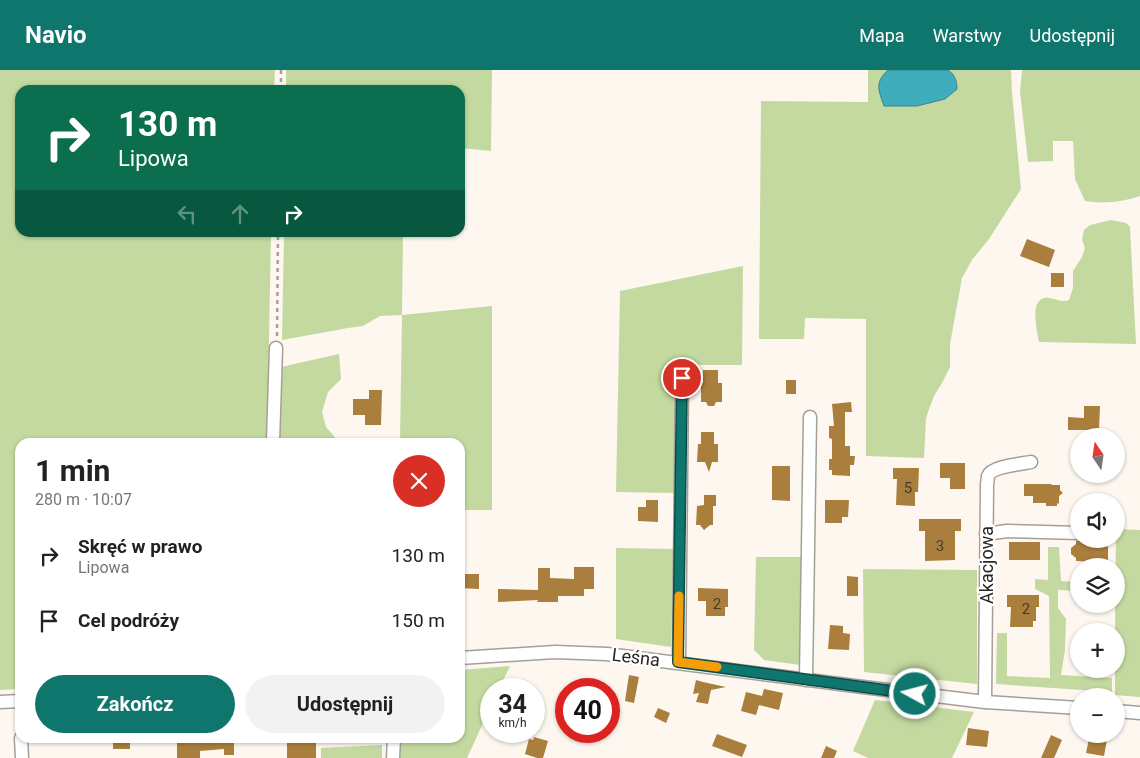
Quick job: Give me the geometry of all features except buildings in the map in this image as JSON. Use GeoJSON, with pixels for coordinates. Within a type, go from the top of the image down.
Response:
{"type":"FeatureCollection","features":[{"type":"Feature","properties":{"kind":"street"},"geometry":{"type":"LineString","coordinates":[[273,438],[276,348]]}},
{"type":"Feature","properties":{"kind":"street"},"geometry":{"type":"LineString","coordinates":[[678,662],[682,378]]}},
{"type":"Feature","properties":{"kind":"street"},"geometry":{"type":"LineString","coordinates":[[806,680],[810,417]]}},
{"type":"Feature","properties":{"kind":"street","name":"Akacjowa"},"geometry":{"type":"LineString","coordinates":[[985,702],[988,476],[996,469],[1031,462]]}},
{"type":"Feature","properties":{"kind":"street"},"geometry":{"type":"LineString","coordinates":[[986,534],[1007,531],[1070,533]]}},
{"type":"Feature","properties":{"kind":"street","name":"Leśna"},"geometry":{"type":"LineString","coordinates":[[465,658],[555,652],[607,654],[985,702],[1070,707]]}},
{"type":"Feature","properties":{"kind":"street"},"geometry":{"type":"LineString","coordinates":[[0,702],[15,701]]}},
{"type":"Feature","properties":{"kind":"street"},"geometry":{"type":"LineString","coordinates":[[1125,712],[1140,713]]}},
{"type":"Feature","properties":{"kind":"street"},"geometry":{"type":"LineString","coordinates":[[22,743],[22,758]]}},
{"type":"Feature","properties":{"kind":"street"},"geometry":{"type":"LineString","coordinates":[[393,758],[394,743]]}},
{"type":"Feature","properties":{"kind":"path"},"geometry":{"type":"LineString","coordinates":[[281,70],[281,85]]}},
{"type":"Feature","properties":{"kind":"path"},"geometry":{"type":"LineString","coordinates":[[276,348],[278,237]]}},
{"type":"Feature","properties":{"kind":"green space"},"geometry":{"type":"Polygon","coordinates":[[[0,70],[275,70],[274,85],[15,85],[15,237],[271,237],[267,438],[15,438],[15,689],[0,690],[0,70]]]}},
{"type":"Feature","properties":{"kind":"green space"},"geometry":{"type":"Polygon","coordinates":[[[286,70],[492,70],[491,151],[465,148],[465,85],[286,85],[286,70]]]}},
{"type":"Feature","properties":{"kind":"green space"},"geometry":{"type":"Polygon","coordinates":[[[868,70],[888,70],[884,74],[916,106],[945,99],[951,72],[948,70],[1011,70],[1021,189],[989,239],[972,260],[962,278],[950,344],[950,367],[934,396],[926,419],[924,458],[866,456],[866,319],[805,318],[804,339],[759,339],[761,101],[868,102],[868,70]]]}},
{"type":"Feature","properties":{"kind":"green space"},"geometry":{"type":"Polygon","coordinates":[[[1022,70],[1140,70],[1140,196],[1113,202],[1085,201],[1075,179],[1073,141],[1053,141],[1053,161],[1028,162],[1020,92],[1022,70]]]}},
{"type":"Feature","properties":{"kind":"green space"},"geometry":{"type":"Polygon","coordinates":[[[1111,220],[1126,223],[1130,227],[1136,344],[1039,342],[1035,315],[1038,302],[1049,298],[1062,301],[1069,300],[1073,288],[1073,271],[1082,257],[1085,248],[1082,240],[1084,230],[1090,225],[1111,220]]]}},
{"type":"Feature","properties":{"kind":"green space"},"geometry":{"type":"Polygon","coordinates":[[[284,237],[403,237],[402,315],[380,316],[363,326],[282,340],[284,237]]]}},
{"type":"Feature","properties":{"kind":"green space"},"geometry":{"type":"Polygon","coordinates":[[[743,266],[742,365],[675,365],[674,493],[616,492],[620,291],[743,266]]]}},
{"type":"Feature","properties":{"kind":"green space"},"geometry":{"type":"Polygon","coordinates":[[[492,306],[492,510],[465,510],[465,438],[400,438],[402,315],[492,306]]]}},
{"type":"Feature","properties":{"kind":"green space"},"geometry":{"type":"Polygon","coordinates":[[[339,354],[341,379],[328,392],[322,412],[326,427],[336,438],[278,438],[281,367],[339,354]]]}},
{"type":"Feature","properties":{"kind":"green space"},"geometry":{"type":"Polygon","coordinates":[[[1125,529],[1140,530],[1140,697],[1125,696],[1125,688],[1115,688],[1115,678],[1125,678],[1125,623],[1115,623],[1115,613],[1125,613],[1125,558],[1116,558],[1116,548],[1125,548],[1125,529]]]}},
{"type":"Feature","properties":{"kind":"green space"},"geometry":{"type":"Polygon","coordinates":[[[1048,547],[1059,547],[1061,581],[1070,582],[1070,591],[1058,590],[1058,608],[1066,619],[1065,650],[1061,675],[1070,676],[1070,678],[1112,678],[1112,688],[1070,689],[996,684],[997,633],[1007,633],[1007,676],[1050,678],[1049,596],[1035,589],[1035,579],[1048,580],[1048,547]]]}},
{"type":"Feature","properties":{"kind":"green space"},"geometry":{"type":"Polygon","coordinates":[[[616,548],[674,549],[671,647],[616,639],[616,548]]]}},
{"type":"Feature","properties":{"kind":"green space"},"geometry":{"type":"Polygon","coordinates":[[[756,557],[802,557],[800,665],[764,660],[754,650],[756,557]]]}},
{"type":"Feature","properties":{"kind":"green space"},"geometry":{"type":"Polygon","coordinates":[[[863,569],[977,570],[977,684],[864,672],[863,569]]]}},
{"type":"Feature","properties":{"kind":"green space"},"geometry":{"type":"Polygon","coordinates":[[[510,666],[504,678],[480,678],[480,730],[467,758],[400,758],[400,743],[465,743],[465,670],[510,666]]]}},
{"type":"Feature","properties":{"kind":"green space"},"geometry":{"type":"Polygon","coordinates":[[[875,700],[974,712],[952,758],[868,758],[853,751],[875,700]]]}},
{"type":"Feature","properties":{"kind":"green space"},"geometry":{"type":"Polygon","coordinates":[[[382,745],[382,758],[321,758],[321,748],[382,745]]]}},
{"type":"Feature","properties":{"kind":"water"},"geometry":{"type":"Polygon","coordinates":[[[888,70],[948,70],[955,78],[957,89],[945,99],[917,106],[884,106],[879,91],[879,83],[888,70]]]}},
{"type":"Feature","properties":{"kind":"slow traffic"},"geometry":{"type":"LineString","coordinates":[[679,596],[678,662],[717,667]]}},
{"type":"Feature","properties":{"kind":"route"},"geometry":{"type":"LineString","coordinates":[[682,378],[678,662],[915,694]]}}]}
